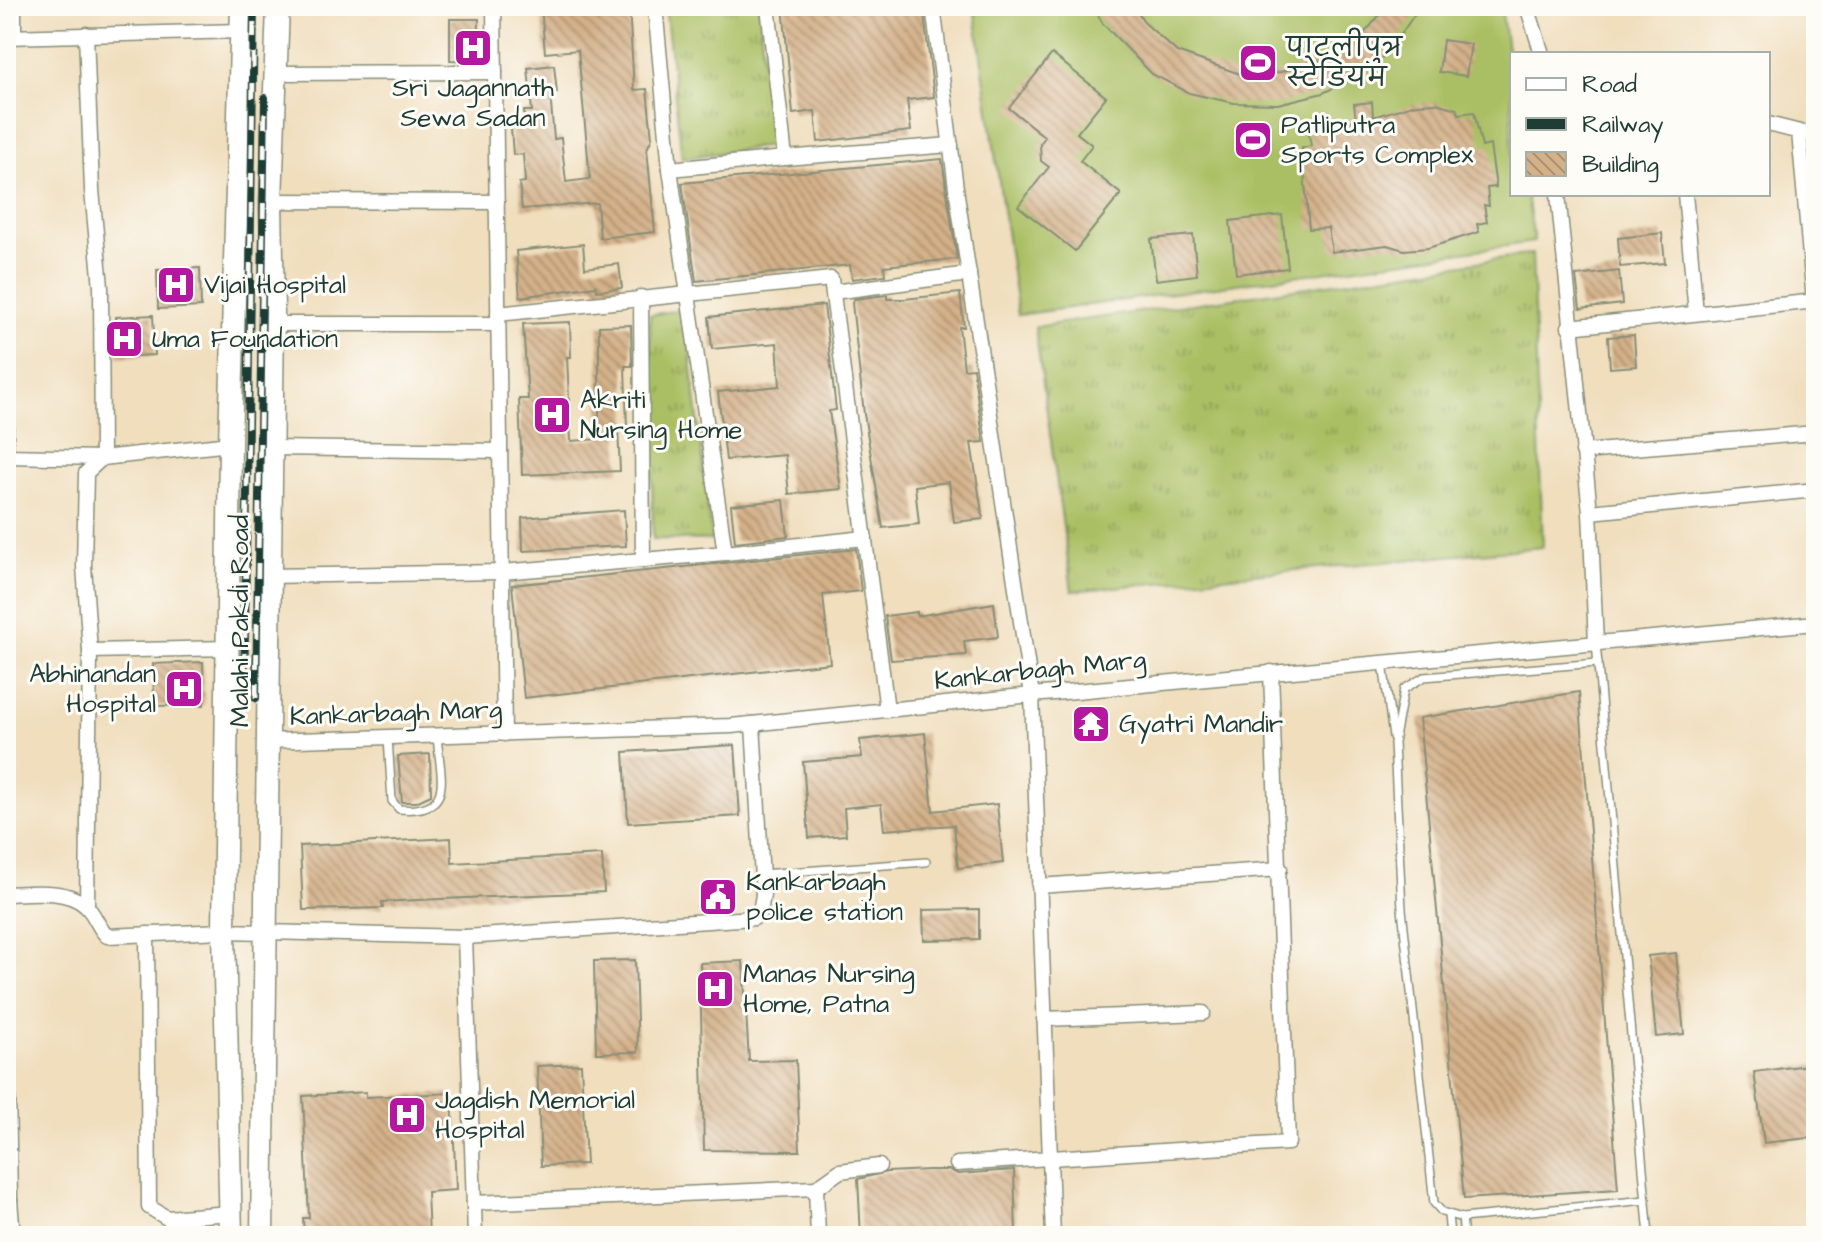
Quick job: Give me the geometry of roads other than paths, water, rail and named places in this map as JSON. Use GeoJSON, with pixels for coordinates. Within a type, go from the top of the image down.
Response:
{"type":"FeatureCollection","features":[{"type":"Feature","properties":{"kind":"main road"},"geometry":{"type":"LineString","coordinates":[[231,1236],[224,931],[230,444],[242,6]]}},
{"type":"Feature","properties":{"kind":"main road","name":"Malahi Pakdi Road"},"geometry":{"type":"LineString","coordinates":[[262,1236],[269,448],[273,324],[271,201],[278,73],[278,6]]}},
{"type":"Feature","properties":{"kind":"street"},"geometry":{"type":"LineString","coordinates":[[14,6],[10,37],[242,31]]}},
{"type":"Feature","properties":{"kind":"street"},"geometry":{"type":"LineString","coordinates":[[494,6],[504,734]]}},
{"type":"Feature","properties":{"kind":"street"},"geometry":{"type":"LineString","coordinates":[[655,6],[670,169],[725,553]]}},
{"type":"Feature","properties":{"kind":"street"},"geometry":{"type":"LineString","coordinates":[[768,6],[785,158]]}},
{"type":"Feature","properties":{"kind":"street"},"geometry":{"type":"LineString","coordinates":[[933,6],[969,274],[1032,695],[1053,1236]]}},
{"type":"Feature","properties":{"kind":"street"},"geometry":{"type":"LineString","coordinates":[[1527,6],[1541,52]]}},
{"type":"Feature","properties":{"kind":"street"},"geometry":{"type":"LineString","coordinates":[[86,34],[92,190],[101,287],[102,458],[86,473],[84,566],[90,651],[87,907]]}},
{"type":"Feature","properties":{"kind":"street"},"geometry":{"type":"LineString","coordinates":[[278,73],[495,72]]}},
{"type":"Feature","properties":{"kind":"street"},"geometry":{"type":"LineString","coordinates":[[1770,125],[1816,136]]}},
{"type":"Feature","properties":{"kind":"street"},"geometry":{"type":"LineString","coordinates":[[1569,327],[1815,301],[1799,132]]}},
{"type":"Feature","properties":{"kind":"street"},"geometry":{"type":"LineString","coordinates":[[670,169],[951,145]]}},
{"type":"Feature","properties":{"kind":"street"},"geometry":{"type":"LineString","coordinates":[[1558,196],[1590,512],[1596,643]]}},
{"type":"Feature","properties":{"kind":"street"},"geometry":{"type":"LineString","coordinates":[[1685,196],[1696,313]]}},
{"type":"Feature","properties":{"kind":"street"},"geometry":{"type":"LineString","coordinates":[[271,201],[497,202]]}},
{"type":"Feature","properties":{"kind":"street"},"geometry":{"type":"LineString","coordinates":[[833,292],[969,274]]}},
{"type":"Feature","properties":{"kind":"street"},"geometry":{"type":"LineString","coordinates":[[273,324],[498,319],[688,291],[831,279],[887,710]]}},
{"type":"Feature","properties":{"kind":"street"},"geometry":{"type":"LineString","coordinates":[[641,297],[643,560]]}},
{"type":"Feature","properties":{"kind":"street"},"geometry":{"type":"LineString","coordinates":[[6,324],[6,448]]}},
{"type":"Feature","properties":{"kind":"street"},"geometry":{"type":"LineString","coordinates":[[1583,452],[1816,433]]}},
{"type":"Feature","properties":{"kind":"street"},"geometry":{"type":"LineString","coordinates":[[6,456],[102,458],[230,444]]}},
{"type":"Feature","properties":{"kind":"street"},"geometry":{"type":"LineString","coordinates":[[269,448],[500,451]]}},
{"type":"Feature","properties":{"kind":"street"},"geometry":{"type":"LineString","coordinates":[[1590,512],[1816,490]]}},
{"type":"Feature","properties":{"kind":"street"},"geometry":{"type":"LineString","coordinates":[[268,576],[502,572],[865,538]]}},
{"type":"Feature","properties":{"kind":"street","name":"Kankarbagh Marg"},"geometry":{"type":"LineString","coordinates":[[267,741],[753,724],[1271,672],[1816,623]]}},
{"type":"Feature","properties":{"kind":"street"},"geometry":{"type":"LineString","coordinates":[[90,651],[229,648]]}},
{"type":"Feature","properties":{"kind":"street"},"geometry":{"type":"LineString","coordinates":[[957,1164],[1288,1143],[1271,672]]}},
{"type":"Feature","properties":{"kind":"street"},"geometry":{"type":"LineString","coordinates":[[6,894],[59,894],[87,907],[107,936],[224,931],[465,937],[754,918],[762,905],[753,724]]}},
{"type":"Feature","properties":{"kind":"street"},"geometry":{"type":"LineString","coordinates":[[1039,886],[1280,869]]}},
{"type":"Feature","properties":{"kind":"street"},"geometry":{"type":"LineString","coordinates":[[147,934],[149,1207],[153,1213],[167,1218],[230,1213]]}},
{"type":"Feature","properties":{"kind":"street"},"geometry":{"type":"LineString","coordinates":[[465,937],[475,1236]]}},
{"type":"Feature","properties":{"kind":"street"},"geometry":{"type":"LineString","coordinates":[[6,980],[8,1200],[13,1236]]}},
{"type":"Feature","properties":{"kind":"street"},"geometry":{"type":"LineString","coordinates":[[1044,1019],[1203,1013]]}},
{"type":"Feature","properties":{"kind":"street"},"geometry":{"type":"LineString","coordinates":[[474,1203],[816,1188],[840,1171],[879,1166]]}},
{"type":"Feature","properties":{"kind":"street"},"geometry":{"type":"LineString","coordinates":[[816,1188],[818,1236]]}},
{"type":"Feature","properties":{"kind":"lane"},"geometry":{"type":"LineString","coordinates":[[1596,643],[1649,1236]]}},
{"type":"Feature","properties":{"kind":"lane"},"geometry":{"type":"LineString","coordinates":[[1383,663],[1394,743],[1402,909],[1434,1203],[1448,1215],[1462,1218],[1646,1200]]}},
{"type":"Feature","properties":{"kind":"lane"},"geometry":{"type":"LineString","coordinates":[[1394,743],[1400,697],[1404,689],[1424,677],[1598,663]]}},
{"type":"Feature","properties":{"kind":"lane"},"geometry":{"type":"LineString","coordinates":[[388,738],[392,801],[399,809],[417,811],[433,807],[439,798],[437,736]]}},
{"type":"Feature","properties":{"kind":"lane"},"geometry":{"type":"LineString","coordinates":[[761,874],[926,862]]}},
{"type":"Feature","properties":{"kind":"lane"},"geometry":{"type":"LineString","coordinates":[[1448,1215],[1450,1236]]}},
{"type":"Feature","properties":{"kind":"lane"},"geometry":{"type":"LineString","coordinates":[[1462,1218],[1464,1236]]}},
{"type":"Feature","properties":{"kind":"railway"},"geometry":{"type":"LineString","coordinates":[[244,698],[254,6]]}},
{"type":"Feature","properties":{"kind":"railway"},"geometry":{"type":"LineString","coordinates":[[256,698],[265,98]]}},
{"type":"Feature","properties":{"kind":"place","name":"Sri Jagannath Sewa Sadan"},"geometry":{"type":"Point","coordinates":[473,48]}},
{"type":"Feature","properties":{"kind":"place","name":"पाटलीपुत्र स्टेडियम"},"geometry":{"type":"Point","coordinates":[1258,63]}},
{"type":"Feature","properties":{"kind":"place","name":"Patliputra Sports Complex"},"geometry":{"type":"Point","coordinates":[1253,140]}},
{"type":"Feature","properties":{"kind":"place","name":"Vijai Hospital"},"geometry":{"type":"Point","coordinates":[176,285]}},
{"type":"Feature","properties":{"kind":"place","name":"Uma Foundation"},"geometry":{"type":"Point","coordinates":[124,339]}},
{"type":"Feature","properties":{"kind":"place","name":"Akriti Nursing Home"},"geometry":{"type":"Point","coordinates":[552,415]}},
{"type":"Feature","properties":{"kind":"place","name":"Abhinandan Hospital"},"geometry":{"type":"Point","coordinates":[184,689]}},
{"type":"Feature","properties":{"kind":"place","name":"Gyatri Mandir"},"geometry":{"type":"Point","coordinates":[1091,724]}},
{"type":"Feature","properties":{"kind":"place","name":"Kankarbagh police station"},"geometry":{"type":"Point","coordinates":[718,897]}},
{"type":"Feature","properties":{"kind":"place","name":"Manas Nursing Home, Patna"},"geometry":{"type":"Point","coordinates":[715,989]}},
{"type":"Feature","properties":{"kind":"place","name":"Jagdish Memorial Hospital"},"geometry":{"type":"Point","coordinates":[407,1115]}}]}
